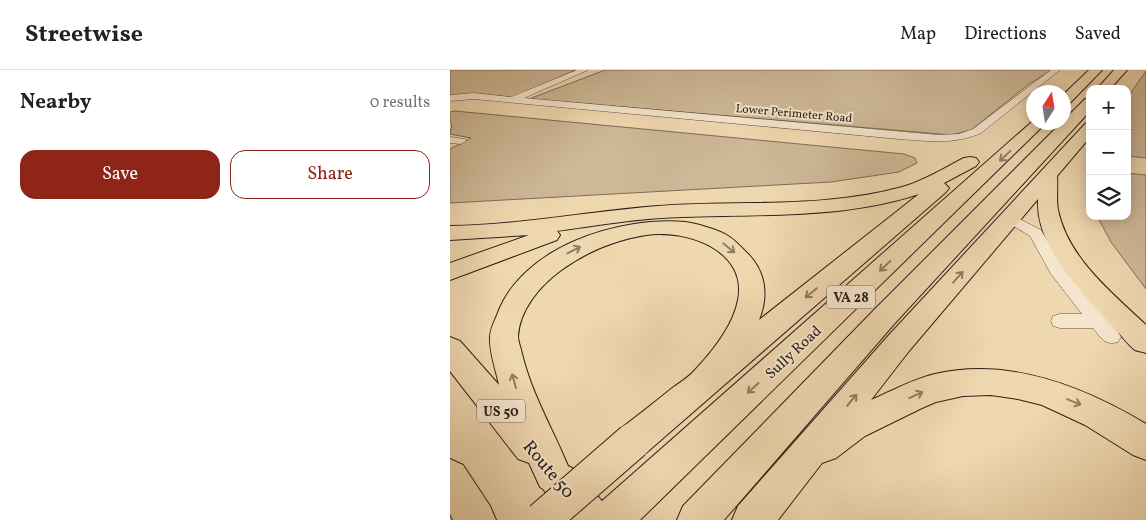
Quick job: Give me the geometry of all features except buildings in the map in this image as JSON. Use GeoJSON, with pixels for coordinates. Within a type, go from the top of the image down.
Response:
{"type":"FeatureCollection","features":[{"type":"Feature","properties":{"kind":"highway","name":"VA 28"},"geometry":{"type":"LineString","coordinates":[[1071,98],[1100,84],[1121,70]]}},
{"type":"Feature","properties":{"kind":"highway","name":"VA 28"},"geometry":{"type":"LineString","coordinates":[[698,519],[1100,84]]}},
{"type":"Feature","properties":{"kind":"highway"},"geometry":{"type":"LineString","coordinates":[[1071,90],[1100,84]]}},
{"type":"Feature","properties":{"kind":"highway","name":"Sully Road"},"geometry":{"type":"LineString","coordinates":[[611,520],[1026,125]]}},
{"type":"Feature","properties":{"kind":"highway"},"geometry":{"type":"LineString","coordinates":[[758,512],[899,343],[1088,130]]}},
{"type":"Feature","properties":{"kind":"highway"},"geometry":{"type":"LineString","coordinates":[[450,233],[509,230],[647,213],[809,207],[867,201],[912,191],[977,156],[633,441],[542,520]]}},
{"type":"Feature","properties":{"kind":"highway"},"geometry":{"type":"LineString","coordinates":[[1048,175],[1048,209],[1050,219],[1068,255],[1094,290],[1146,342]]}},
{"type":"Feature","properties":{"kind":"highway"},"geometry":{"type":"LineString","coordinates":[[450,272],[558,232],[647,213]]}},
{"type":"Feature","properties":{"kind":"highway"},"geometry":{"type":"LineString","coordinates":[[553,474],[530,425],[513,382],[504,337],[509,312],[520,293],[540,272],[558,258],[602,238],[650,228],[696,232],[718,239],[727,245],[747,268],[753,290],[751,304],[732,344],[705,381]]}},
{"type":"Feature","properties":{"kind":"highway","name":"Route 50"},"geometry":{"type":"LineString","coordinates":[[450,349],[592,520]]}},
{"type":"Feature","properties":{"kind":"highway"},"geometry":{"type":"LineString","coordinates":[[758,512],[828,441],[867,418],[920,393],[950,385],[996,383],[1029,388],[1061,397],[1098,413],[1146,443]]}},
{"type":"Feature","properties":{"kind":"highway"},"geometry":{"type":"LineString","coordinates":[[450,478],[476,520]]}},
{"type":"Feature","properties":{"kind":"highway"},"geometry":{"type":"LineString","coordinates":[[450,496],[472,520]]}},
{"type":"Feature","properties":{"kind":"lane","name":"Lower Perimeter Road"},"geometry":{"type":"LineString","coordinates":[[509,99],[520,97],[584,70]]}},
{"type":"Feature","properties":{"kind":"lane","name":"Lower Perimeter Road"},"geometry":{"type":"LineString","coordinates":[[450,98],[470,96],[509,99],[900,136],[949,138],[965,136],[977,130],[1056,70]]}},
{"type":"Feature","properties":{"kind":"lane"},"geometry":{"type":"LineString","coordinates":[[1010,218],[1036,233],[1057,270],[1111,336]]}},
{"type":"Feature","properties":{"kind":"lane"},"geometry":{"type":"LineString","coordinates":[[1060,321],[1098,320]]}},
{"type":"Feature","properties":{"kind":"shaded area"},"geometry":{"type":"Polygon","coordinates":[[[450,70],[576,70],[515,98],[450,96],[450,70]]]}},
{"type":"Feature","properties":{"kind":"shaded area"},"geometry":{"type":"Polygon","coordinates":[[[605,70],[1052,70],[1026,85],[971,130],[952,135],[529,99],[605,70]]]}},
{"type":"Feature","properties":{"kind":"shaded area"},"geometry":{"type":"Polygon","coordinates":[[[1146,71],[1146,158],[1131,156],[1131,92],[1146,71]]]}},
{"type":"Feature","properties":{"kind":"shaded area"},"geometry":{"type":"Polygon","coordinates":[[[450,112],[904,154],[915,158],[917,163],[899,172],[831,182],[450,203],[450,149],[471,138],[450,134],[452,124],[450,123],[450,112]]]}},
{"type":"Feature","properties":{"kind":"shaded area"},"geometry":{"type":"Polygon","coordinates":[[[1131,173],[1146,175],[1146,289],[1111,242],[1099,220],[1131,220],[1131,173]]]}}]}
